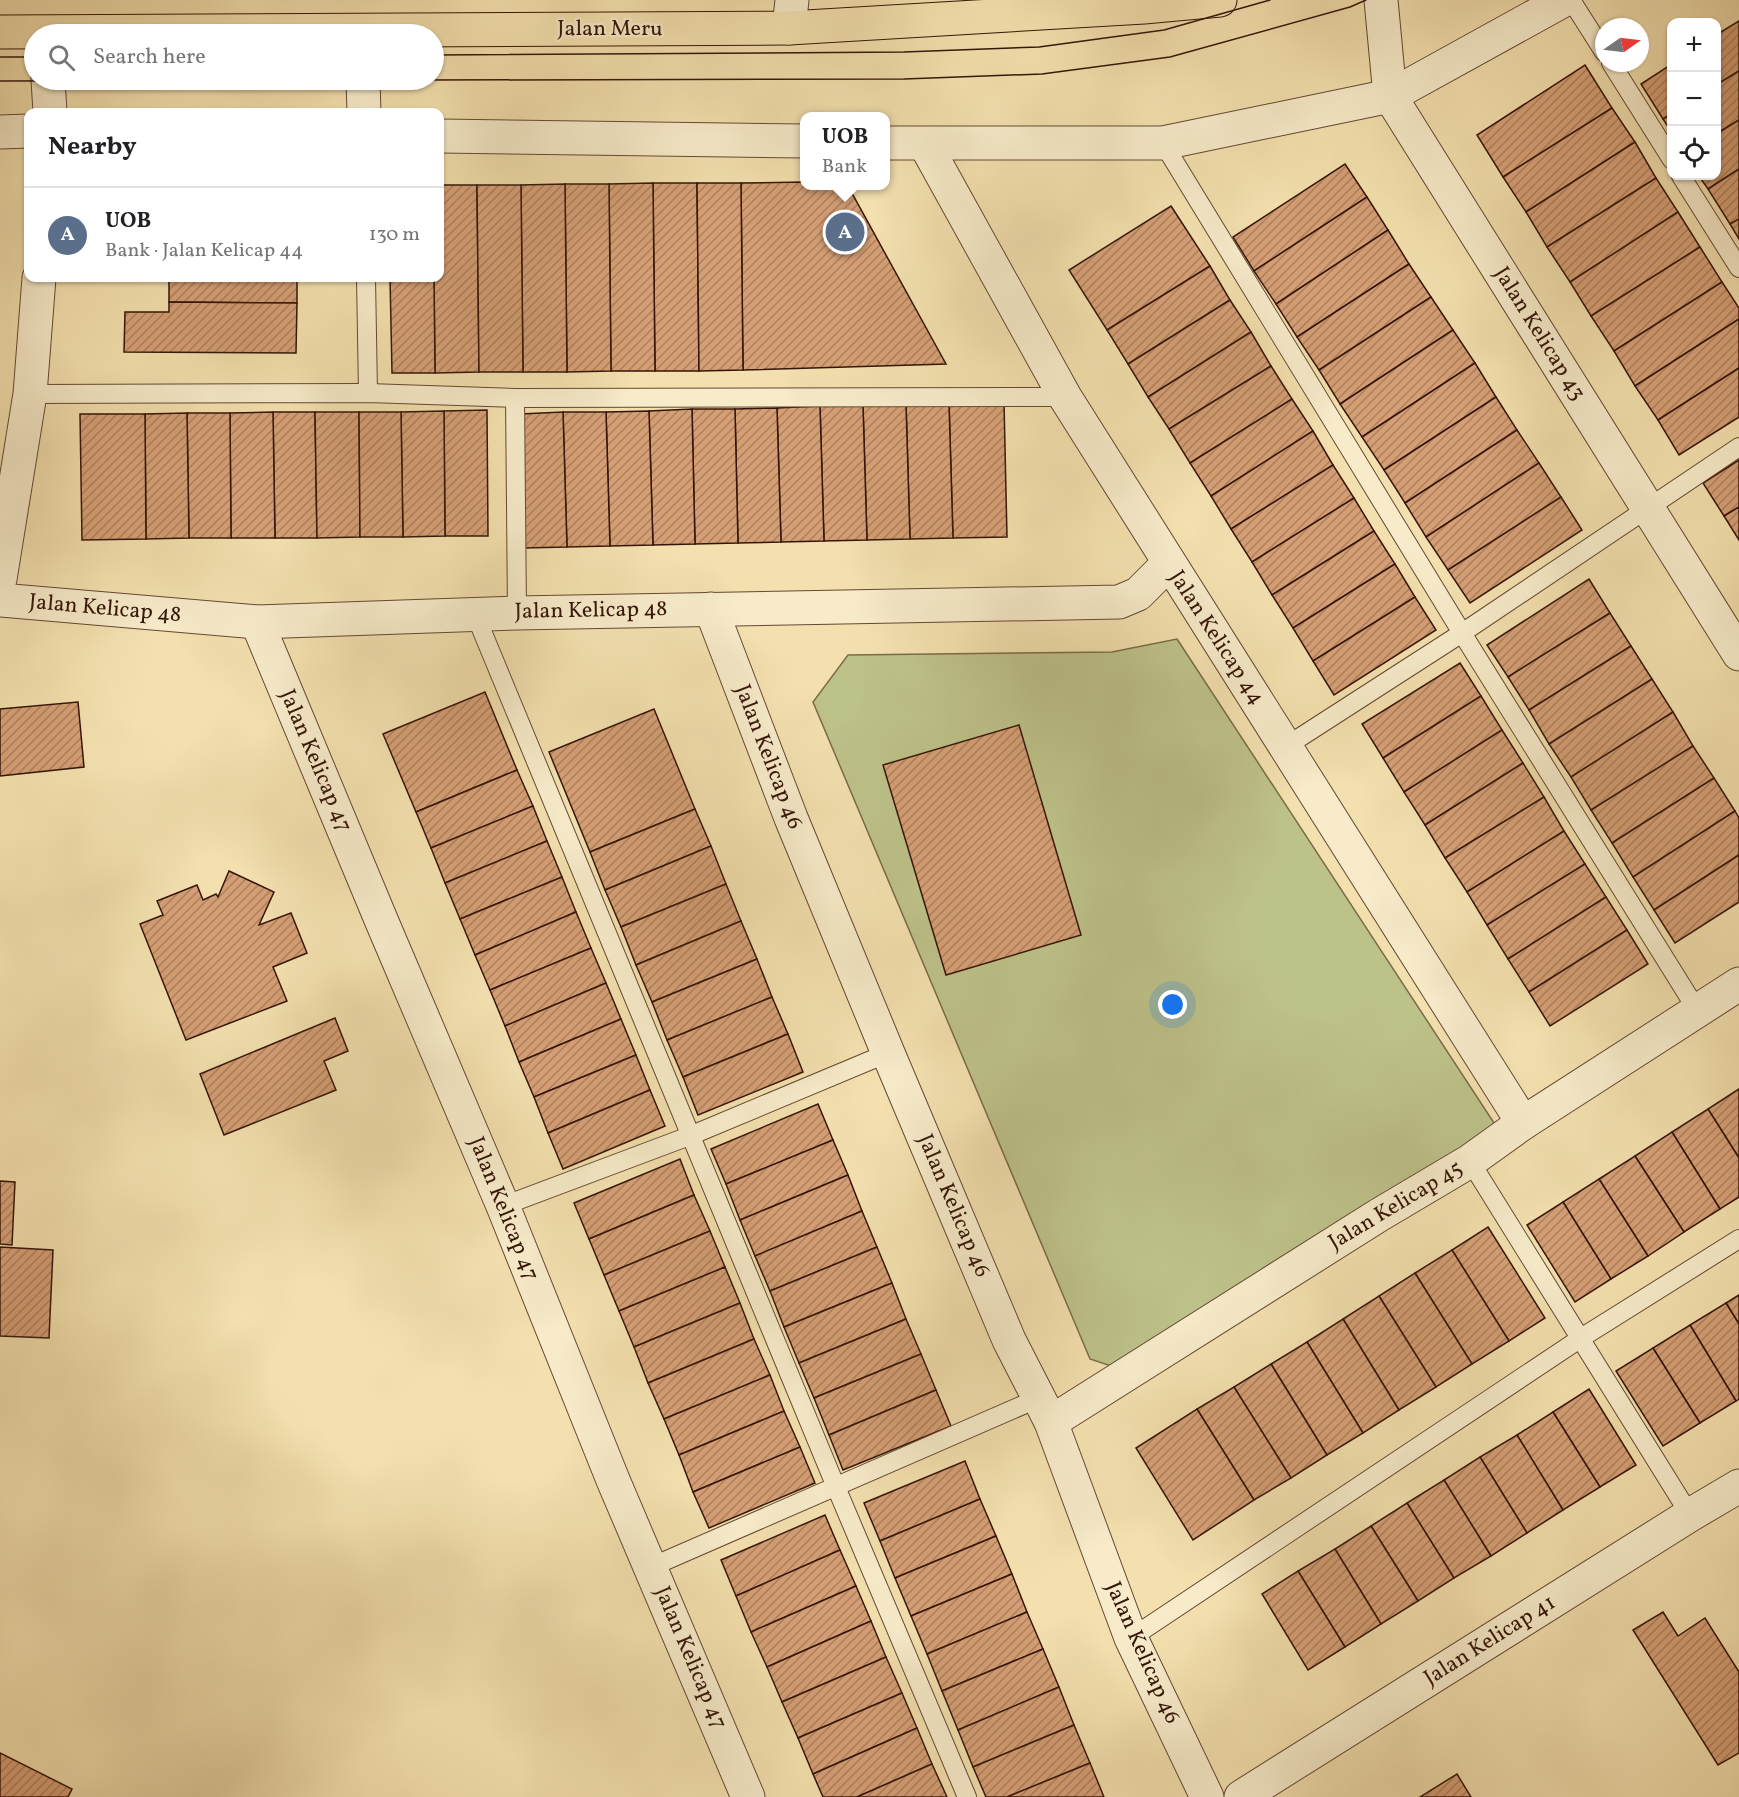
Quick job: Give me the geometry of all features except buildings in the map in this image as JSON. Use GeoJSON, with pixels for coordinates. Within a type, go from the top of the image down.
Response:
{"type":"FeatureCollection","features":[{"type":"Feature","properties":{"kind":"highway","name":"Jalan Meru"},"geometry":{"type":"LineString","coordinates":[[444,29],[790,14],[1144,7],[1220,0]]}},
{"type":"Feature","properties":{"kind":"highway","name":"Jalan Meru"},"geometry":{"type":"LineString","coordinates":[[0,32],[24,33]]}},
{"type":"Feature","properties":{"kind":"street","name":"Jalan Kelicap 43"},"geometry":{"type":"LineString","coordinates":[[1381,0],[1390,96],[1739,654]]}},
{"type":"Feature","properties":{"kind":"street"},"geometry":{"type":"LineString","coordinates":[[890,143],[1163,142],[1390,96],[1564,0]]}},
{"type":"Feature","properties":{"kind":"street"},"geometry":{"type":"LineString","coordinates":[[49,90],[50,108]]}},
{"type":"Feature","properties":{"kind":"street"},"geometry":{"type":"LineString","coordinates":[[363,90],[364,108]]}},
{"type":"Feature","properties":{"kind":"street"},"geometry":{"type":"LineString","coordinates":[[0,132],[24,131]]}},
{"type":"Feature","properties":{"kind":"street"},"geometry":{"type":"LineString","coordinates":[[444,136],[800,141]]}},
{"type":"Feature","properties":{"kind":"street","name":"Jalan Kelicap 44"},"geometry":{"type":"LineString","coordinates":[[925,144],[1065,397],[1168,564],[1523,1123]]}},
{"type":"Feature","properties":{"kind":"street"},"geometry":{"type":"LineString","coordinates":[[0,579],[30,394],[39,282]]}},
{"type":"Feature","properties":{"kind":"street","name":"Jalan Kelicap 48"},"geometry":{"type":"LineString","coordinates":[[0,600],[257,622],[517,612],[1119,602],[1138,594],[1168,564]]}},
{"type":"Feature","properties":{"kind":"street","name":"Jalan Kelicap 46"},"geometry":{"type":"LineString","coordinates":[[711,609],[791,818],[888,1053],[1009,1340],[1045,1410],[1131,1638],[1207,1797]]}},
{"type":"Feature","properties":{"kind":"street","name":"Jalan Kelicap 47"},"geometry":{"type":"LineString","coordinates":[[257,622],[503,1206],[613,1480],[748,1797]]}},
{"type":"Feature","properties":{"kind":"street","name":"Jalan Kelicap 45"},"geometry":{"type":"LineString","coordinates":[[1045,1410],[1470,1161],[1523,1123],[1739,984]]}},
{"type":"Feature","properties":{"kind":"street","name":"Jalan Kelicap 41"},"geometry":{"type":"LineString","coordinates":[[1241,1797],[1739,1486]]}},
{"type":"Feature","properties":{"kind":"lane"},"geometry":{"type":"LineString","coordinates":[[1571,0],[1595,38]]}},
{"type":"Feature","properties":{"kind":"lane"},"geometry":{"type":"LineString","coordinates":[[1617,72],[1667,154]]}},
{"type":"Feature","properties":{"kind":"lane"},"geometry":{"type":"LineString","coordinates":[[1163,142],[1462,633],[1696,1010]]}},
{"type":"Feature","properties":{"kind":"lane"},"geometry":{"type":"LineString","coordinates":[[1684,180],[1739,268]]}},
{"type":"Feature","properties":{"kind":"lane"},"geometry":{"type":"LineString","coordinates":[[366,282],[368,393]]}},
{"type":"Feature","properties":{"kind":"lane"},"geometry":{"type":"LineString","coordinates":[[30,394],[368,393],[515,398],[1065,397]]}},
{"type":"Feature","properties":{"kind":"lane"},"geometry":{"type":"LineString","coordinates":[[515,398],[517,612]]}},
{"type":"Feature","properties":{"kind":"lane"},"geometry":{"type":"LineString","coordinates":[[1286,747],[1648,510],[1739,447]]}},
{"type":"Feature","properties":{"kind":"lane"},"geometry":{"type":"LineString","coordinates":[[476,614],[967,1797]]}},
{"type":"Feature","properties":{"kind":"lane"},"geometry":{"type":"LineString","coordinates":[[503,1206],[692,1134],[888,1053]]}},
{"type":"Feature","properties":{"kind":"lane"},"geometry":{"type":"LineString","coordinates":[[1470,1161],[1690,1515]]}},
{"type":"Feature","properties":{"kind":"lane"},"geometry":{"type":"LineString","coordinates":[[1131,1638],[1581,1338],[1739,1239]]}},
{"type":"Feature","properties":{"kind":"lane"},"geometry":{"type":"LineString","coordinates":[[651,1567],[836,1486],[1045,1410]]}},
{"type":"Feature","properties":{"kind":"green space"},"geometry":{"type":"Polygon","coordinates":[[[1177,639],[1498,1129],[1117,1368],[1090,1359],[813,702],[848,655],[1112,652],[1177,639]]]}},
{"type":"Feature","properties":{"kind":"tram line"},"geometry":{"type":"LineString","coordinates":[[444,55],[904,52],[1039,47],[1164,30],[1270,0]]}},
{"type":"Feature","properties":{"kind":"tram line"},"geometry":{"type":"LineString","coordinates":[[444,80],[904,79],[1042,74],[1170,57],[1350,7],[1366,0]]}},
{"type":"Feature","properties":{"kind":"tram line"},"geometry":{"type":"LineString","coordinates":[[0,57],[24,57]]}},
{"type":"Feature","properties":{"kind":"tram line"},"geometry":{"type":"LineString","coordinates":[[0,81],[24,81]]}},
{"type":"Feature","properties":{"kind":"place","name":"UOB"},"geometry":{"type":"Point","coordinates":[845,232]}}]}
